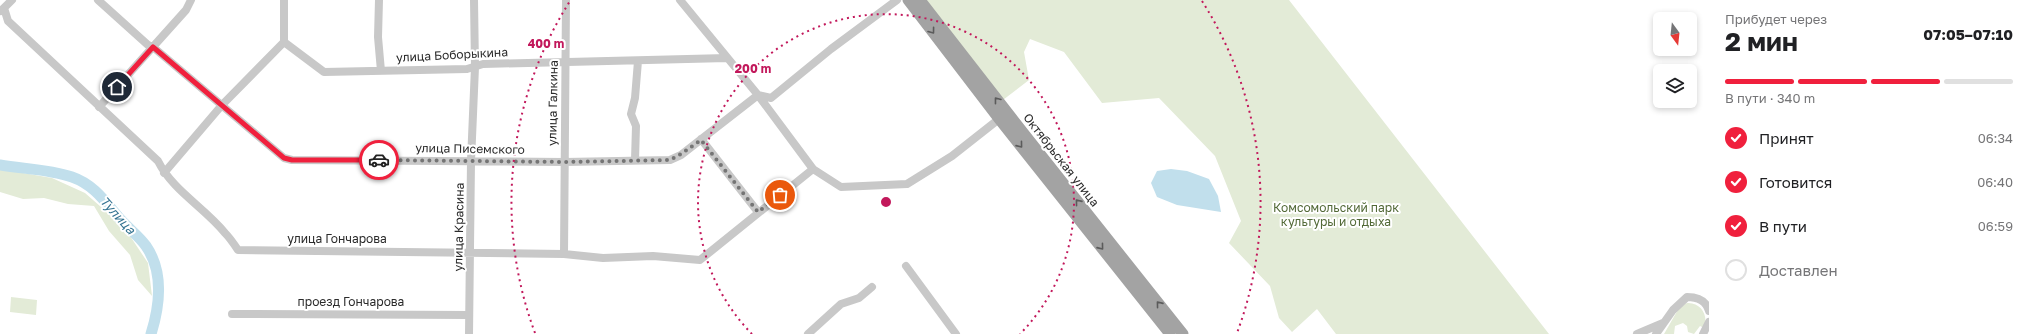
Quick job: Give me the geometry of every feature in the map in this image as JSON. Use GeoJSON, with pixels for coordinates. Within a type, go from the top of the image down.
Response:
{"type":"FeatureCollection","features":[{"type":"Feature","properties":{"kind":"main road","name":"Октябрьская улица"},"geometry":{"type":"LineString","coordinates":[[908,0],[999,119],[1170,334]]}},
{"type":"Feature","properties":{"kind":"main road","name":"Октябрьская улица"},"geometry":{"type":"LineString","coordinates":[[920,0],[1025,135],[1184,334]]}},
{"type":"Feature","properties":{"kind":"street"},"geometry":{"type":"LineString","coordinates":[[2,10],[12,0]]}},
{"type":"Feature","properties":{"kind":"street","name":"улица Писемского"},"geometry":{"type":"LineString","coordinates":[[98,0],[148,45],[153,47],[279,154],[292,160],[565,162],[670,160],[701,140],[758,95]]}},
{"type":"Feature","properties":{"kind":"street"},"geometry":{"type":"LineString","coordinates":[[99,107],[186,10],[191,0]]}},
{"type":"Feature","properties":{"kind":"street"},"geometry":{"type":"LineString","coordinates":[[164,173],[222,105],[284,42],[284,0]]}},
{"type":"Feature","properties":{"kind":"street"},"geometry":{"type":"LineString","coordinates":[[379,0],[378,37],[380,71]]}},
{"type":"Feature","properties":{"kind":"street","name":"улица Красина"},"geometry":{"type":"LineString","coordinates":[[469,334],[471,161],[475,67],[474,0]]}},
{"type":"Feature","properties":{"kind":"street","name":"улица Галкина"},"geometry":{"type":"LineString","coordinates":[[564,254],[566,0]]}},
{"type":"Feature","properties":{"kind":"street"},"geometry":{"type":"LineString","coordinates":[[680,0],[758,95],[813,169],[841,187],[907,184],[952,156],[999,119]]}},
{"type":"Feature","properties":{"kind":"street"},"geometry":{"type":"LineString","coordinates":[[758,95],[771,98],[831,49],[897,0]]}},
{"type":"Feature","properties":{"kind":"street","name":"улица Гончарова"},"geometry":{"type":"LineString","coordinates":[[2,10],[8,21],[158,161],[164,173],[172,183],[225,232],[238,250],[564,254],[603,258],[653,256],[700,260],[813,169]]}},
{"type":"Feature","properties":{"kind":"street","name":"улица Боборыкина"},"geometry":{"type":"LineString","coordinates":[[284,42],[324,72],[475,67],[483,64],[727,58]]}},
{"type":"Feature","properties":{"kind":"street"},"geometry":{"type":"LineString","coordinates":[[635,160],[636,126],[631,114],[635,98],[638,61]]}},
{"type":"Feature","properties":{"kind":"street"},"geometry":{"type":"LineString","coordinates":[[701,140],[758,212]]}},
{"type":"Feature","properties":{"kind":"street"},"geometry":{"type":"LineString","coordinates":[[906,266],[956,334]]}},
{"type":"Feature","properties":{"kind":"street"},"geometry":{"type":"LineString","coordinates":[[808,334],[841,304],[859,298],[872,287]]}},
{"type":"Feature","properties":{"kind":"street"},"geometry":{"type":"LineString","coordinates":[[1656,334],[1673,310],[1687,297],[1700,299],[1708,306],[1709,311]]}},
{"type":"Feature","properties":{"kind":"street","name":"проезд Гончарова"},"geometry":{"type":"LineString","coordinates":[[232,314],[469,314]]}},
{"type":"Feature","properties":{"kind":"street"},"geometry":{"type":"LineString","coordinates":[[1702,334],[1709,322]]}},
{"type":"Feature","properties":{"kind":"street"},"geometry":{"type":"LineString","coordinates":[[1637,334],[1663,323]]}},
{"type":"Feature","properties":{"kind":"green space","name":"Комсомольский парк культуры и отдыха"},"geometry":{"type":"Polygon","coordinates":[[[924,0],[1289,0],[1549,334],[1336,334],[1317,309],[1292,332],[1279,318],[1270,286],[1229,243],[1241,221],[1215,156],[1159,98],[1102,103],[1064,52],[1030,39],[1024,52],[1029,80],[999,103],[924,0]]]}},
{"type":"Feature","properties":{"kind":"green space"},"geometry":{"type":"Polygon","coordinates":[[[0,169],[52,178],[85,193],[124,227],[148,263],[152,296],[138,280],[130,255],[109,231],[94,206],[68,204],[44,198],[23,199],[0,192],[0,169]]]}},
{"type":"Feature","properties":{"kind":"green space"},"geometry":{"type":"Polygon","coordinates":[[[11,297],[37,300],[36,315],[10,312],[11,297]]]}},
{"type":"Feature","properties":{"kind":"green space"},"geometry":{"type":"Polygon","coordinates":[[[1687,303],[1692,303],[1700,307],[1703,311],[1705,315],[1704,328],[1700,326],[1694,334],[1688,332],[1687,326],[1683,323],[1675,326],[1674,334],[1664,334],[1679,308],[1687,303]]]}},
{"type":"Feature","properties":{"kind":"water"},"geometry":{"type":"Polygon","coordinates":[[[1171,169],[1187,171],[1209,179],[1218,196],[1221,212],[1177,205],[1157,197],[1151,183],[1157,171],[1171,169]]]}},
{"type":"Feature","properties":{"kind":"waterway","name":"Тулица"},"geometry":{"type":"LineString","coordinates":[[0,165],[54,172],[80,180],[100,195],[121,220],[140,239],[152,256],[158,278],[159,289],[157,312],[151,334]]}},
{"type":"Feature","properties":{"kind":"way so far"},"geometry":{"type":"LineString","coordinates":[[379,160],[565,162],[670,160],[701,140],[758,212],[780,195]]}},
{"type":"Feature","properties":{"kind":"route"},"geometry":{"type":"LineString","coordinates":[[117,87],[153,47],[284,158],[292,160],[379,160]]}}]}
